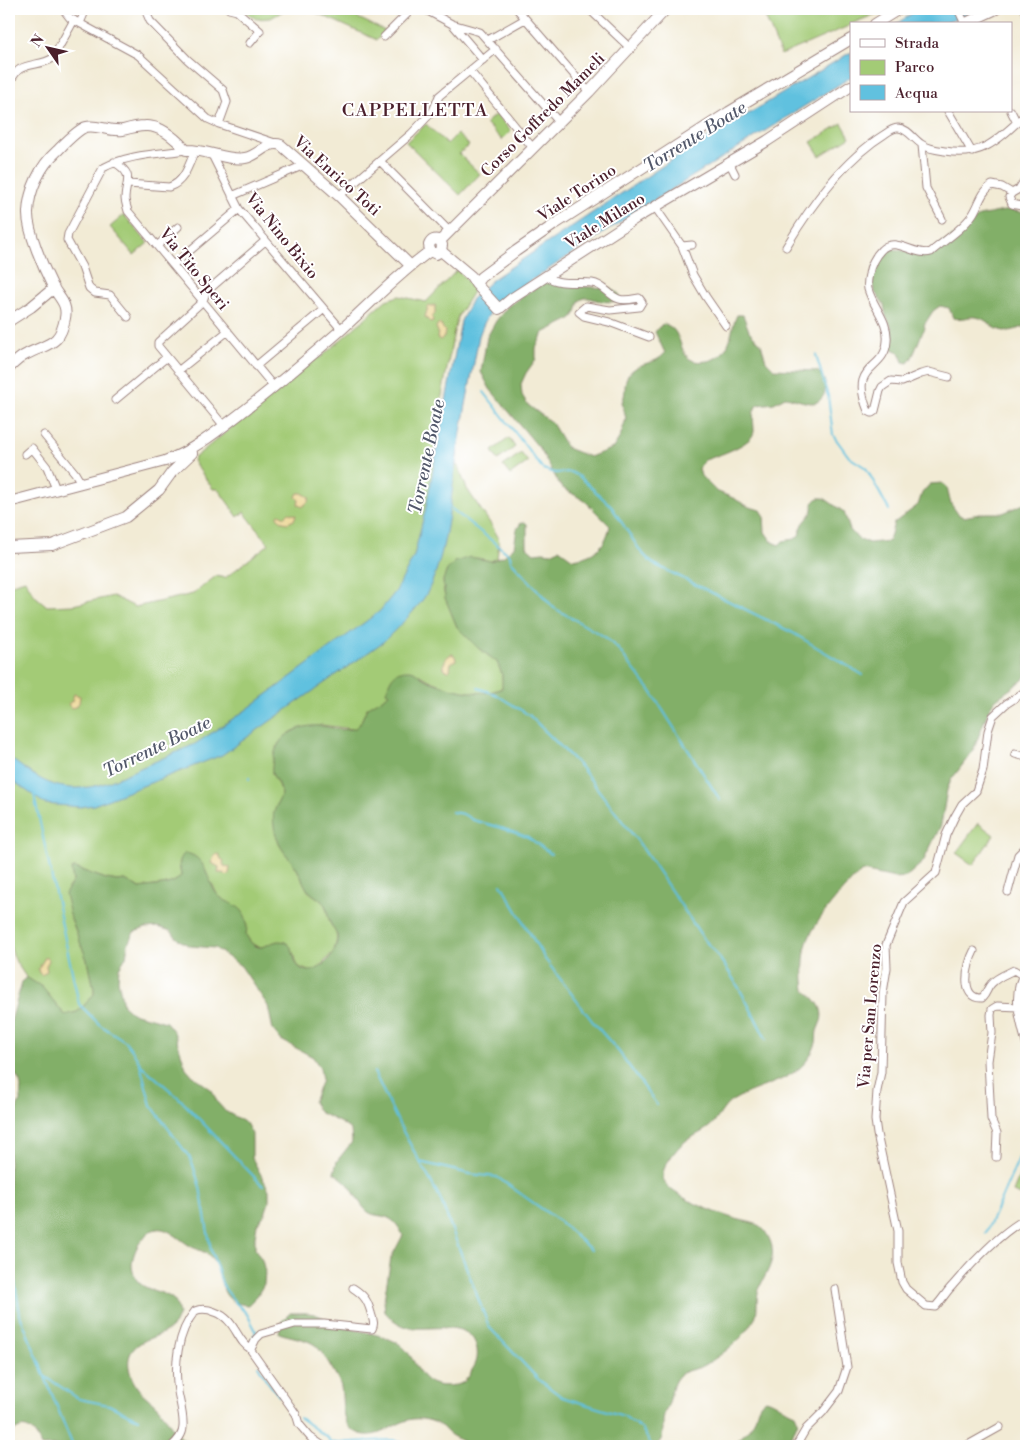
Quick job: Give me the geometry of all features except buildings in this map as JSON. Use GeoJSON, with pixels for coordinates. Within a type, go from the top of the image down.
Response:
{"type":"FeatureCollection","features":[{"type":"Feature","properties":{"kind":"street","name":"Via Enrico Toti"},"geometry":{"type":"LineString","coordinates":[[63,9],[70,18],[138,55],[208,119],[275,143],[285,149],[339,196],[410,266]]}},
{"type":"Feature","properties":{"kind":"street"},"geometry":{"type":"LineString","coordinates":[[9,82],[18,70],[47,62],[52,58],[86,9]]}},
{"type":"Feature","properties":{"kind":"street"},"geometry":{"type":"LineString","coordinates":[[148,9],[147,14],[150,22],[188,60],[223,90],[227,102],[219,124]]}},
{"type":"Feature","properties":{"kind":"street"},"geometry":{"type":"LineString","coordinates":[[229,9],[237,11],[260,31],[250,43]]}},
{"type":"Feature","properties":{"kind":"street"},"geometry":{"type":"LineString","coordinates":[[384,36],[412,9]]}},
{"type":"Feature","properties":{"kind":"street"},"geometry":{"type":"LineString","coordinates":[[424,9],[452,24],[480,32],[559,122]]}},
{"type":"Feature","properties":{"kind":"street"},"geometry":{"type":"LineString","coordinates":[[517,9],[589,92]]}},
{"type":"Feature","properties":{"kind":"street"},"geometry":{"type":"LineString","coordinates":[[588,9],[630,48]]}},
{"type":"Feature","properties":{"kind":"street","name":"Corso Goffredo Mameli"},"geometry":{"type":"LineString","coordinates":[[440,246],[450,231],[589,92],[665,9]]}},
{"type":"Feature","properties":{"kind":"street"},"geometry":{"type":"LineString","coordinates":[[878,22],[899,9]]}},
{"type":"Feature","properties":{"kind":"street"},"geometry":{"type":"LineString","coordinates":[[958,9],[964,22]]}},
{"type":"Feature","properties":{"kind":"street"},"geometry":{"type":"LineString","coordinates":[[966,22],[996,9]]}},
{"type":"Feature","properties":{"kind":"street"},"geometry":{"type":"LineString","coordinates":[[1024,9],[1026,13]]}},
{"type":"Feature","properties":{"kind":"street"},"geometry":{"type":"LineString","coordinates":[[488,40],[525,19]]}},
{"type":"Feature","properties":{"kind":"street"},"geometry":{"type":"LineString","coordinates":[[452,24],[483,60]]}},
{"type":"Feature","properties":{"kind":"street","name":"Viale Torino"},"geometry":{"type":"LineString","coordinates":[[476,284],[481,277],[555,224],[729,112],[850,40]]}},
{"type":"Feature","properties":{"kind":"street"},"geometry":{"type":"LineString","coordinates":[[339,196],[411,134],[433,111],[439,96],[496,49]]}},
{"type":"Feature","properties":{"kind":"street"},"geometry":{"type":"LineString","coordinates":[[470,71],[533,148]]}},
{"type":"Feature","properties":{"kind":"street","name":"Viale Milano"},"geometry":{"type":"LineString","coordinates":[[476,284],[499,309],[511,298],[654,207],[767,141],[850,87]]}},
{"type":"Feature","properties":{"kind":"street"},"geometry":{"type":"LineString","coordinates":[[949,112],[972,152]]}},
{"type":"Feature","properties":{"kind":"street"},"geometry":{"type":"LineString","coordinates":[[1011,112],[1017,124]]}},
{"type":"Feature","properties":{"kind":"street"},"geometry":{"type":"LineString","coordinates":[[786,247],[797,228],[849,162],[871,142],[896,128],[902,128],[922,145],[953,152],[972,152],[991,144],[1017,124],[1026,114]]}},
{"type":"Feature","properties":{"kind":"street"},"geometry":{"type":"LineString","coordinates":[[9,368],[26,354],[48,346],[60,335],[66,316],[64,303],[54,288],[33,239],[28,212],[41,169],[53,155],[84,127],[93,126],[116,131],[147,125],[159,128],[191,150]]}},
{"type":"Feature","properties":{"kind":"street"},"geometry":{"type":"LineString","coordinates":[[128,316],[110,295],[95,292],[89,288],[82,267],[67,240],[68,234],[104,168],[114,162],[131,157],[191,150],[240,159],[249,158],[270,144],[275,143]]}},
{"type":"Feature","properties":{"kind":"street"},"geometry":{"type":"LineString","coordinates":[[922,145],[926,188],[942,218]]}},
{"type":"Feature","properties":{"kind":"street"},"geometry":{"type":"LineString","coordinates":[[114,162],[123,168],[128,176],[128,184],[170,187],[182,180],[191,150]]}},
{"type":"Feature","properties":{"kind":"street","name":"Via Nino Bixio"},"geometry":{"type":"LineString","coordinates":[[211,153],[239,209],[341,329]]}},
{"type":"Feature","properties":{"kind":"street"},"geometry":{"type":"LineString","coordinates":[[380,161],[450,231]]}},
{"type":"Feature","properties":{"kind":"street"},"geometry":{"type":"LineString","coordinates":[[729,162],[735,174]]}},
{"type":"Feature","properties":{"kind":"street"},"geometry":{"type":"LineString","coordinates":[[232,196],[304,165]]}},
{"type":"Feature","properties":{"kind":"street"},"geometry":{"type":"LineString","coordinates":[[1026,178],[1019,189],[1009,197],[1012,204],[1026,207]]}},
{"type":"Feature","properties":{"kind":"street","name":"Via Tito Speri"},"geometry":{"type":"LineString","coordinates":[[128,184],[125,198],[128,210],[274,387]]}},
{"type":"Feature","properties":{"kind":"street"},"geometry":{"type":"LineString","coordinates":[[949,377],[929,372],[902,382],[891,381],[882,386],[874,411],[868,411],[862,391],[863,379],[868,369],[883,356],[887,342],[887,330],[867,286],[870,268],[880,250],[890,245],[908,248],[925,254],[931,252],[964,225],[973,214],[984,192],[992,185],[1002,187],[1012,193]]}},
{"type":"Feature","properties":{"kind":"street"},"geometry":{"type":"LineString","coordinates":[[654,207],[682,246],[702,290],[726,326]]}},
{"type":"Feature","properties":{"kind":"street"},"geometry":{"type":"LineString","coordinates":[[173,265],[239,209]]}},
{"type":"Feature","properties":{"kind":"street"},"geometry":{"type":"LineString","coordinates":[[158,245],[178,227]]}},
{"type":"Feature","properties":{"kind":"street"},"geometry":{"type":"LineString","coordinates":[[224,426],[158,346],[158,342],[203,301],[206,292],[265,241]]}},
{"type":"Feature","properties":{"kind":"street"},"geometry":{"type":"LineString","coordinates":[[682,246],[692,245]]}},
{"type":"Feature","properties":{"kind":"street"},"geometry":{"type":"LineString","coordinates":[[9,502],[165,461],[201,443],[274,387],[410,266],[430,251],[436,254],[440,246],[476,284]]}},
{"type":"Feature","properties":{"kind":"street"},"geometry":{"type":"LineString","coordinates":[[546,276],[550,280],[573,284],[591,283],[601,286],[621,300],[639,298],[642,302],[640,307],[610,310],[586,306],[579,312],[584,316],[609,322],[649,337]]}},
{"type":"Feature","properties":{"kind":"street"},"geometry":{"type":"LineString","coordinates":[[9,321],[31,307],[54,288]]}},
{"type":"Feature","properties":{"kind":"street"},"geometry":{"type":"LineString","coordinates":[[256,366],[324,309]]}},
{"type":"Feature","properties":{"kind":"street"},"geometry":{"type":"LineString","coordinates":[[178,370],[228,331]]}},
{"type":"Feature","properties":{"kind":"street"},"geometry":{"type":"LineString","coordinates":[[115,400],[167,357]]}},
{"type":"Feature","properties":{"kind":"street"},"geometry":{"type":"LineString","coordinates":[[44,435],[76,473],[81,483]]}},
{"type":"Feature","properties":{"kind":"street"},"geometry":{"type":"LineString","coordinates":[[9,547],[52,546],[126,517],[159,490],[172,472],[201,443]]}},
{"type":"Feature","properties":{"kind":"street"},"geometry":{"type":"LineString","coordinates":[[25,454],[32,448],[47,467],[56,489]]}},
{"type":"Feature","properties":{"kind":"street"},"geometry":{"type":"LineString","coordinates":[[165,461],[172,468],[172,472]]}},
{"type":"Feature","properties":{"kind":"street","name":"Via per San Lorenzo"},"geometry":{"type":"LineString","coordinates":[[1026,691],[1006,704],[993,716],[988,731],[983,770],[976,791],[962,804],[954,818],[946,835],[936,873],[904,902],[901,915],[886,945],[887,968],[883,992],[881,1072],[875,1120],[898,1231],[899,1276],[906,1289],[926,1306],[935,1307],[952,1286],[984,1254],[1007,1232],[1026,1219]]}},
{"type":"Feature","properties":{"kind":"street"},"geometry":{"type":"LineString","coordinates":[[1015,754],[1026,756]]}},
{"type":"Feature","properties":{"kind":"street"},"geometry":{"type":"LineString","coordinates":[[1008,892],[1018,855],[1026,847]]}},
{"type":"Feature","properties":{"kind":"street"},"geometry":{"type":"LineString","coordinates":[[974,951],[969,960],[967,987],[969,994],[974,998],[982,998],[988,993],[990,984],[1001,976],[1014,970],[1024,972],[1017,993],[1026,1043]]}},
{"type":"Feature","properties":{"kind":"street"},"geometry":{"type":"LineString","coordinates":[[996,1157],[997,1134],[991,1119],[988,1061],[992,1033],[991,1015],[992,1009],[996,1006],[1018,1006]]}},
{"type":"Feature","properties":{"kind":"street"},"geometry":{"type":"LineString","coordinates":[[250,1349],[261,1334],[295,1324],[324,1324],[372,1329],[374,1323],[369,1304],[362,1294],[353,1288]]}},
{"type":"Feature","properties":{"kind":"street"},"geometry":{"type":"LineString","coordinates":[[796,1446],[806,1428],[824,1412],[839,1391],[847,1367],[835,1289]]}},
{"type":"Feature","properties":{"kind":"street"},"geometry":{"type":"LineString","coordinates":[[172,1446],[179,1440],[184,1428],[176,1371],[178,1353],[186,1326],[194,1312],[202,1309],[220,1313],[229,1320],[296,1414],[299,1424],[310,1437],[323,1446]]}},
{"type":"Feature","properties":{"kind":"street"},"geometry":{"type":"LineString","coordinates":[[966,1446],[1000,1427]]}},
{"type":"Feature","properties":{"kind":"green space"},"geometry":{"type":"Polygon","coordinates":[[[242,9],[303,9],[283,11],[271,18],[256,19],[242,9]]]}},
{"type":"Feature","properties":{"kind":"green space"},"geometry":{"type":"Polygon","coordinates":[[[308,9],[340,9],[385,31],[377,40],[308,9]]]}},
{"type":"Feature","properties":{"kind":"green space"},"geometry":{"type":"Polygon","coordinates":[[[762,9],[886,9],[856,22],[850,22],[850,25],[781,55],[762,9]]]}},
{"type":"Feature","properties":{"kind":"green space"},"geometry":{"type":"Polygon","coordinates":[[[496,114],[511,131],[502,140],[486,123],[496,114]]]}},
{"type":"Feature","properties":{"kind":"green space"},"geometry":{"type":"Polygon","coordinates":[[[842,123],[850,137],[820,156],[811,142],[842,123]]]}},
{"type":"Feature","properties":{"kind":"green space"},"geometry":{"type":"Polygon","coordinates":[[[426,124],[447,144],[457,134],[469,145],[459,154],[480,174],[460,195],[406,142],[426,124]]]}},
{"type":"Feature","properties":{"kind":"green space"},"geometry":{"type":"Polygon","coordinates":[[[1009,210],[1026,213],[1026,326],[1003,331],[978,317],[953,318],[949,308],[940,306],[933,311],[924,325],[925,328],[910,360],[908,363],[903,362],[899,352],[889,348],[892,328],[886,317],[884,305],[874,291],[872,282],[874,267],[880,257],[886,250],[895,249],[924,255],[965,228],[979,216],[1009,210]]]}},
{"type":"Feature","properties":{"kind":"green space"},"geometry":{"type":"Polygon","coordinates":[[[124,215],[148,243],[134,255],[110,227],[124,215]]]}},
{"type":"Feature","properties":{"kind":"green space"},"geometry":{"type":"Polygon","coordinates":[[[458,269],[474,290],[458,316],[454,331],[438,417],[433,459],[458,466],[467,489],[492,526],[499,543],[497,558],[491,561],[477,558],[447,570],[443,581],[444,593],[457,627],[478,648],[497,662],[502,674],[503,687],[482,693],[457,690],[433,682],[413,671],[384,699],[367,708],[359,726],[353,729],[321,725],[280,742],[277,747],[272,773],[281,795],[274,813],[279,844],[297,869],[308,891],[323,902],[337,939],[334,951],[317,970],[311,972],[299,967],[295,956],[277,941],[260,947],[253,944],[246,935],[247,923],[217,894],[212,884],[179,863],[181,876],[177,880],[168,884],[140,888],[125,880],[106,879],[75,868],[72,869],[73,881],[68,888],[78,936],[89,965],[94,994],[77,1012],[65,1015],[47,993],[26,977],[16,962],[9,944],[9,585],[25,580],[35,596],[47,606],[73,605],[113,596],[135,607],[193,594],[216,576],[225,578],[269,544],[244,512],[238,517],[218,489],[213,489],[193,461],[194,458],[319,356],[320,358],[386,300],[399,296],[426,302],[458,269]]]}},
{"type":"Feature","properties":{"kind":"green space"},"geometry":{"type":"Polygon","coordinates":[[[549,281],[568,286],[611,288],[620,295],[618,301],[609,302],[587,298],[582,299],[579,301],[573,317],[543,333],[536,348],[536,359],[521,384],[522,395],[528,405],[552,423],[567,448],[590,457],[613,448],[620,437],[626,419],[622,402],[628,375],[637,367],[657,360],[665,353],[655,332],[659,327],[664,324],[676,333],[689,359],[707,361],[718,357],[724,351],[730,340],[737,315],[743,315],[749,331],[761,344],[766,361],[774,369],[817,371],[824,379],[825,384],[824,395],[818,402],[809,403],[785,397],[774,403],[757,405],[753,415],[754,431],[752,436],[742,445],[705,460],[699,469],[701,476],[716,491],[749,507],[761,510],[764,515],[765,532],[772,542],[779,545],[783,541],[795,539],[811,514],[813,503],[818,498],[824,498],[844,512],[850,530],[858,539],[869,543],[889,541],[894,523],[918,505],[922,493],[930,484],[942,483],[947,487],[951,504],[958,514],[963,517],[985,513],[1003,513],[1026,503],[1026,675],[1023,680],[995,700],[989,709],[973,751],[951,780],[947,790],[941,825],[923,862],[906,877],[895,878],[862,871],[847,885],[816,925],[807,943],[804,960],[805,990],[818,1003],[822,1016],[817,1031],[816,1043],[810,1056],[792,1074],[729,1103],[709,1127],[680,1146],[664,1170],[664,1181],[684,1198],[736,1219],[758,1225],[769,1239],[773,1253],[759,1289],[757,1312],[753,1322],[742,1337],[719,1356],[702,1367],[684,1372],[676,1380],[664,1414],[662,1436],[659,1443],[655,1446],[470,1446],[451,1435],[436,1423],[420,1419],[406,1421],[378,1434],[364,1435],[356,1432],[347,1424],[343,1412],[340,1383],[321,1352],[311,1343],[279,1333],[282,1321],[290,1313],[314,1314],[337,1325],[374,1334],[396,1342],[404,1348],[425,1378],[432,1383],[442,1386],[456,1385],[464,1382],[469,1375],[477,1357],[477,1349],[473,1339],[467,1333],[458,1329],[407,1327],[395,1321],[385,1312],[384,1300],[391,1258],[403,1235],[393,1221],[373,1214],[364,1208],[349,1186],[334,1173],[337,1161],[352,1142],[351,1130],[319,1112],[313,1102],[322,1080],[320,1068],[313,1057],[281,1040],[273,1030],[268,1006],[241,966],[215,948],[190,946],[179,940],[171,931],[158,927],[146,928],[134,932],[128,944],[126,957],[119,968],[118,980],[123,1005],[132,1013],[166,1022],[174,1032],[186,1068],[193,1076],[212,1090],[217,1102],[225,1111],[246,1123],[252,1134],[252,1158],[269,1190],[269,1202],[265,1214],[257,1224],[255,1237],[255,1249],[262,1260],[265,1272],[264,1284],[257,1296],[248,1305],[235,1302],[226,1294],[216,1265],[210,1256],[192,1247],[167,1230],[154,1230],[148,1233],[139,1243],[135,1253],[132,1266],[138,1281],[143,1286],[174,1300],[179,1314],[174,1325],[169,1329],[141,1342],[132,1351],[129,1359],[129,1369],[132,1379],[139,1390],[158,1407],[181,1438],[211,1446],[41,1446],[36,1436],[28,1428],[20,1428],[9,1434],[9,1116],[15,1113],[20,1101],[21,1088],[20,1082],[9,1063],[9,1028],[22,982],[26,977],[42,987],[65,1015],[77,1012],[94,994],[89,965],[71,919],[65,894],[73,881],[71,869],[75,868],[106,879],[125,880],[140,888],[168,884],[177,880],[181,876],[181,858],[185,853],[192,855],[202,864],[217,894],[243,912],[247,926],[246,935],[251,943],[260,947],[279,941],[285,942],[291,947],[299,967],[306,971],[313,971],[326,963],[335,949],[337,935],[330,922],[324,903],[307,889],[297,869],[280,845],[275,831],[274,812],[281,790],[272,773],[272,767],[280,741],[290,733],[309,726],[345,730],[355,728],[360,724],[367,709],[389,694],[386,692],[390,680],[401,671],[414,671],[431,682],[463,691],[484,692],[502,688],[502,674],[497,662],[478,648],[457,627],[445,598],[443,580],[447,570],[455,562],[470,557],[491,561],[504,556],[514,547],[517,529],[521,523],[525,522],[527,524],[527,547],[534,553],[551,553],[559,549],[573,559],[593,553],[602,545],[608,533],[610,526],[585,501],[561,487],[540,449],[490,389],[481,372],[487,337],[496,321],[508,306],[544,282],[549,281]]]}},
{"type":"Feature","properties":{"kind":"green space"},"geometry":{"type":"Polygon","coordinates":[[[509,438],[515,447],[498,460],[492,451],[509,438]]]}},
{"type":"Feature","properties":{"kind":"green space"},"geometry":{"type":"Polygon","coordinates":[[[521,453],[528,462],[510,475],[503,466],[521,453]]]}},
{"type":"Feature","properties":{"kind":"green space"},"geometry":{"type":"Polygon","coordinates":[[[978,823],[994,835],[973,865],[956,853],[978,823]]]}},
{"type":"Feature","properties":{"kind":"green space"},"geometry":{"type":"Polygon","coordinates":[[[1026,1160],[1026,1197],[1013,1192],[1026,1160]]]}},
{"type":"Feature","properties":{"kind":"green space"},"geometry":{"type":"Polygon","coordinates":[[[766,1399],[795,1414],[798,1421],[788,1446],[732,1446],[749,1429],[758,1408],[766,1399]]]}},
{"type":"Feature","properties":{"kind":"sand"},"geometry":{"type":"Polygon","coordinates":[[[435,305],[433,321],[430,322],[425,317],[428,307],[435,305]]]}},
{"type":"Feature","properties":{"kind":"sand"},"geometry":{"type":"Polygon","coordinates":[[[439,323],[445,331],[444,337],[440,340],[437,338],[438,332],[436,327],[439,323]]]}},
{"type":"Feature","properties":{"kind":"sand"},"geometry":{"type":"Polygon","coordinates":[[[298,493],[309,497],[309,501],[302,507],[298,504],[299,500],[296,497],[298,493]]]}},
{"type":"Feature","properties":{"kind":"sand"},"geometry":{"type":"Polygon","coordinates":[[[289,513],[296,515],[294,520],[288,523],[283,522],[277,517],[279,514],[285,517],[289,513]]]}},
{"type":"Feature","properties":{"kind":"sand"},"geometry":{"type":"Polygon","coordinates":[[[452,654],[456,660],[451,663],[448,672],[444,668],[444,664],[452,654]]]}},
{"type":"Feature","properties":{"kind":"sand"},"geometry":{"type":"Polygon","coordinates":[[[74,694],[80,696],[79,703],[71,708],[68,704],[72,701],[74,694]]]}},
{"type":"Feature","properties":{"kind":"sand"},"geometry":{"type":"Polygon","coordinates":[[[219,854],[224,861],[224,866],[230,867],[227,876],[223,873],[218,873],[219,867],[211,863],[215,855],[219,854]]]}},
{"type":"Feature","properties":{"kind":"sand"},"geometry":{"type":"Polygon","coordinates":[[[46,956],[49,960],[46,966],[47,971],[42,975],[38,969],[46,956]]]}},
{"type":"Feature","properties":{"kind":"water"},"geometry":{"type":"Polygon","coordinates":[[[919,9],[978,9],[949,22],[899,22],[919,9]]]}},
{"type":"Feature","properties":{"kind":"water"},"geometry":{"type":"Polygon","coordinates":[[[850,53],[850,78],[634,213],[500,301],[493,309],[479,336],[459,442],[444,542],[435,575],[420,604],[383,642],[222,755],[94,805],[80,807],[45,804],[9,778],[9,757],[32,774],[54,785],[77,788],[91,787],[106,783],[195,744],[246,710],[380,611],[396,591],[414,556],[426,507],[461,321],[472,299],[493,279],[670,161],[850,53]]]}},
{"type":"Feature","properties":{"kind":"waterway"},"geometry":{"type":"LineString","coordinates":[[816,355],[828,396],[833,435],[849,457],[866,468],[889,510]]}},
{"type":"Feature","properties":{"kind":"waterway"},"geometry":{"type":"LineString","coordinates":[[484,392],[543,469],[555,473],[571,472],[580,477],[611,506],[641,552],[652,563],[793,633],[863,675]]}},
{"type":"Feature","properties":{"kind":"waterway"},"geometry":{"type":"LineString","coordinates":[[448,506],[510,555],[511,561],[554,608],[605,637],[618,649],[650,690],[720,800]]}},
{"type":"Feature","properties":{"kind":"waterway"},"geometry":{"type":"LineString","coordinates":[[478,688],[495,694],[529,715],[580,766],[639,843],[703,938],[722,961],[766,1039]]}},
{"type":"Feature","properties":{"kind":"waterway"},"geometry":{"type":"LineString","coordinates":[[34,795],[79,1004],[100,1025],[125,1041],[134,1053],[140,1064],[151,1105],[190,1158],[200,1187],[211,1250],[223,1286],[247,1314],[256,1331],[252,1342]]}},
{"type":"Feature","properties":{"kind":"waterway"},"geometry":{"type":"LineString","coordinates":[[452,812],[463,814],[473,820],[528,837],[551,854]]}},
{"type":"Feature","properties":{"kind":"waterway"},"geometry":{"type":"LineString","coordinates":[[501,884],[545,959],[593,1022],[619,1052],[657,1105]]}},
{"type":"Feature","properties":{"kind":"waterway"},"geometry":{"type":"LineString","coordinates":[[141,1065],[179,1098],[263,1186]]}},
{"type":"Feature","properties":{"kind":"waterway"},"geometry":{"type":"LineString","coordinates":[[374,1072],[400,1126],[440,1198],[489,1327],[538,1379],[562,1397],[624,1416],[642,1429],[652,1446]]}},
{"type":"Feature","properties":{"kind":"waterway"},"geometry":{"type":"LineString","coordinates":[[986,1233],[1026,1142]]}},
{"type":"Feature","properties":{"kind":"waterway"},"geometry":{"type":"LineString","coordinates":[[420,1162],[470,1174],[497,1177],[559,1221],[591,1250]]}},
{"type":"Feature","properties":{"kind":"waterway"},"geometry":{"type":"LineString","coordinates":[[9,1244],[20,1315],[73,1446]]}},
{"type":"Feature","properties":{"kind":"waterway"},"geometry":{"type":"LineString","coordinates":[[258,1366],[279,1396]]}},
{"type":"Feature","properties":{"kind":"waterway"},"geometry":{"type":"LineString","coordinates":[[46,1377],[79,1399],[109,1405],[138,1419]]}},
{"type":"Feature","properties":{"kind":"waterway"},"geometry":{"type":"LineString","coordinates":[[300,1418],[329,1439],[331,1446]]}},
{"type":"Feature","properties":{"kind":"waterway"},"geometry":{"type":"LineString","coordinates":[[330,1443],[393,1440],[413,1446]]}},
{"type":"Feature","properties":{"kind":"district","name":"CAPPELLETTA"},"geometry":{"type":"Point","coordinates":[415,110]}},
{"type":"Feature","properties":{"kind":"water label","name":"Torrente Boate"},"geometry":{"type":"Point","coordinates":[695,137]}},
{"type":"Feature","properties":{"kind":"water label","name":"Torrente Boate"},"geometry":{"type":"Point","coordinates":[427,457]}},
{"type":"Feature","properties":{"kind":"water label","name":"Torrente Boate"},"geometry":{"type":"Point","coordinates":[157,747]}}]}
